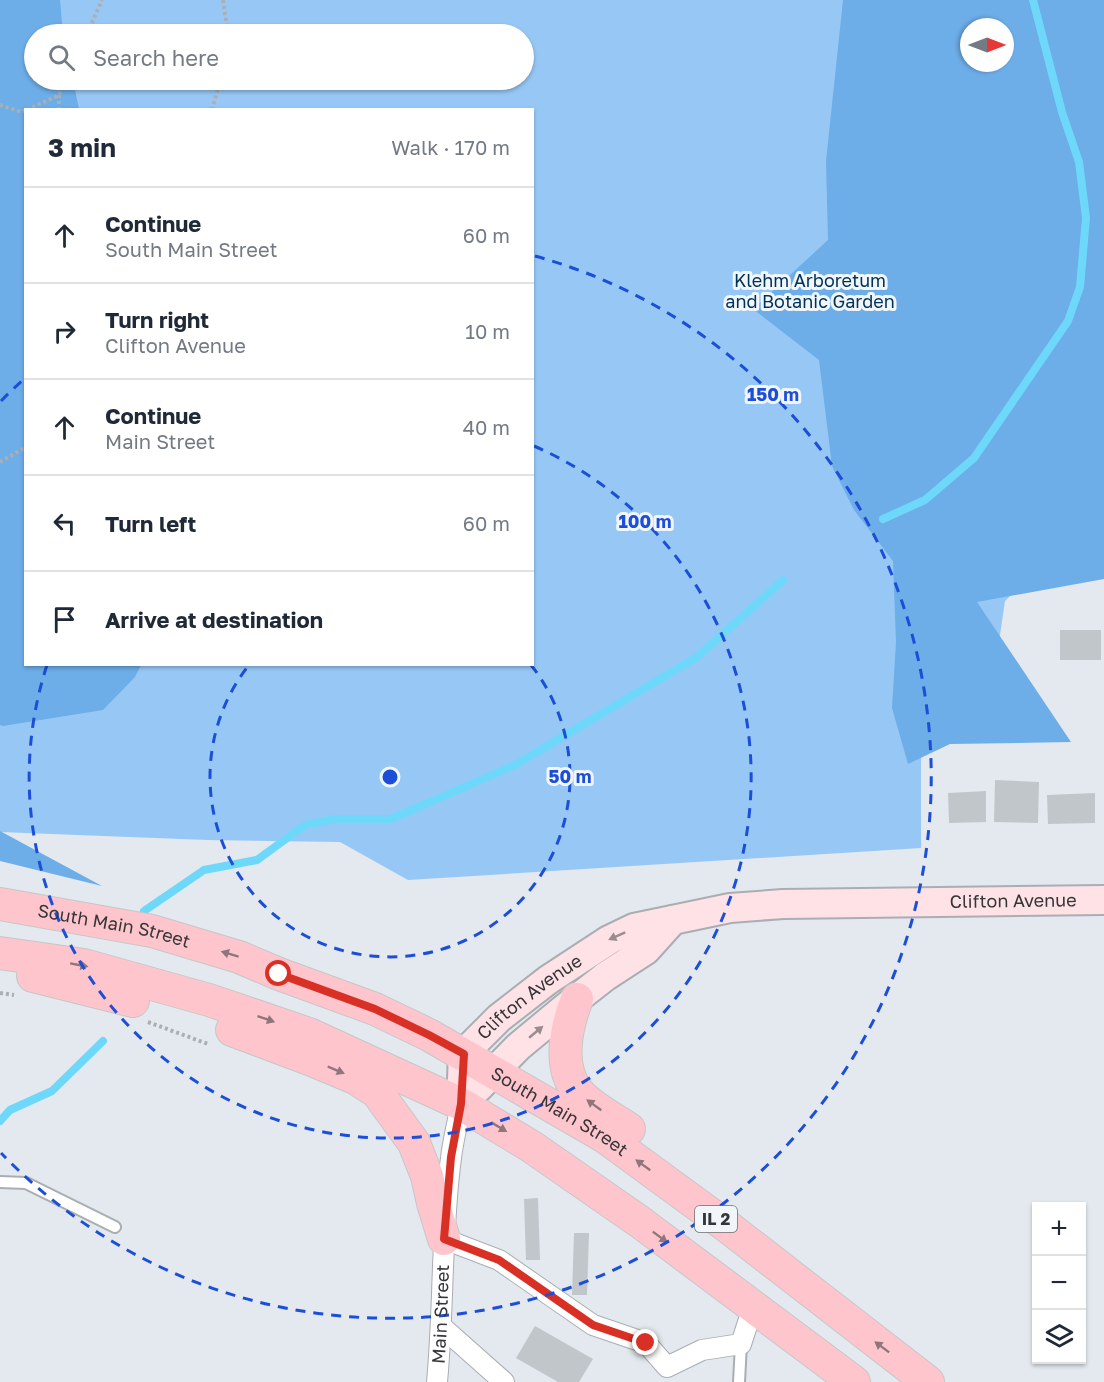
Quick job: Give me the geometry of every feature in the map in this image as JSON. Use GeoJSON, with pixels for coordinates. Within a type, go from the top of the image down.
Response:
{"type":"FeatureCollection","features":[{"type":"Feature","properties":{"kind":"main road","name":"South Main Street"},"geometry":{"type":"LineString","coordinates":[[0,904],[152,931],[239,957],[375,1009],[429,1035],[605,1137],[728,1227],[928,1382]]}},
{"type":"Feature","properties":{"kind":"main road","name":"IL 2"},"geometry":{"type":"LineString","coordinates":[[0,953],[84,966],[209,1000],[309,1034],[461,1104],[532,1147],[622,1209],[854,1382]]}},
{"type":"Feature","properties":{"kind":"main road"},"geometry":{"type":"LineString","coordinates":[[0,967],[137,1002],[228,1029],[355,1078],[377,1092],[414,1143],[427,1176],[444,1239]]}},
{"type":"Feature","properties":{"kind":"main road"},"geometry":{"type":"LineString","coordinates":[[577,999],[566,1038],[566,1058],[570,1080],[579,1094],[672,1159],[706,1190],[728,1227]]}},
{"type":"Feature","properties":{"kind":"street","name":"Clifton Avenue"},"geometry":{"type":"LineString","coordinates":[[461,1104],[464,1054],[499,1018],[549,980],[609,940],[634,928],[730,908],[783,903],[1104,900]]}},
{"type":"Feature","properties":{"kind":"street","name":"Clifton Avenue"},"geometry":{"type":"LineString","coordinates":[[461,1104],[518,1047],[606,976],[645,950],[673,920]]}},
{"type":"Feature","properties":{"kind":"street","name":"Main Street"},"geometry":{"type":"LineString","coordinates":[[436,1382],[442,1327],[444,1239],[451,1157],[461,1104]]}},
{"type":"Feature","properties":{"kind":"street"},"geometry":{"type":"LineString","coordinates":[[444,1239],[499,1260],[593,1325],[646,1343],[667,1367],[702,1350],[741,1344],[753,1307]]}},
{"type":"Feature","properties":{"kind":"street"},"geometry":{"type":"LineString","coordinates":[[442,1327],[504,1382]]}},
{"type":"Feature","properties":{"kind":"lane"},"geometry":{"type":"LineString","coordinates":[[0,1182],[26,1183],[115,1227]]}},
{"type":"Feature","properties":{"kind":"lane"},"geometry":{"type":"LineString","coordinates":[[739,1382],[741,1344]]}},
{"type":"Feature","properties":{"kind":"path"},"geometry":{"type":"LineString","coordinates":[[91,24],[102,0]]}},
{"type":"Feature","properties":{"kind":"path"},"geometry":{"type":"LineString","coordinates":[[223,0],[227,24]]}},
{"type":"Feature","properties":{"kind":"path"},"geometry":{"type":"LineString","coordinates":[[59,108],[61,90]]}},
{"type":"Feature","properties":{"kind":"path"},"geometry":{"type":"LineString","coordinates":[[213,108],[217,90]]}},
{"type":"Feature","properties":{"kind":"path"},"geometry":{"type":"LineString","coordinates":[[30,108],[59,95]]}},
{"type":"Feature","properties":{"kind":"path"},"geometry":{"type":"LineString","coordinates":[[0,105],[24,111]]}},
{"type":"Feature","properties":{"kind":"path"},"geometry":{"type":"LineString","coordinates":[[0,462],[24,448]]}},
{"type":"Feature","properties":{"kind":"path"},"geometry":{"type":"LineString","coordinates":[[0,993],[16,995]]}},
{"type":"Feature","properties":{"kind":"path"},"geometry":{"type":"LineString","coordinates":[[139,1019],[214,1046]]}},
{"type":"Feature","properties":{"kind":"green space","name":"Klehm Arboretum and Botanic Garden"},"geometry":{"type":"Polygon","coordinates":[[[0,0],[1104,0],[1073,533],[1005,601],[991,696],[921,698],[921,848],[408,880],[340,842],[207,840],[0,832],[0,0]]]}},
{"type":"Feature","properties":{"kind":"green space"},"geometry":{"type":"Polygon","coordinates":[[[0,0],[60,0],[62,24],[24,24],[24,90],[75,90],[79,108],[24,108],[24,666],[140,666],[135,677],[103,710],[0,725],[0,0]]]}},
{"type":"Feature","properties":{"kind":"green space"},"geometry":{"type":"Polygon","coordinates":[[[843,0],[1104,0],[1104,579],[977,602],[1071,742],[950,744],[908,764],[892,708],[896,642],[893,561],[854,510],[832,466],[819,360],[753,309],[828,240],[826,161],[843,0]]]}},
{"type":"Feature","properties":{"kind":"green space"},"geometry":{"type":"Polygon","coordinates":[[[0,831],[102,886],[0,861],[0,831]]]}},
{"type":"Feature","properties":{"kind":"building"},"geometry":{"type":"Polygon","coordinates":[[[1060,630],[1101,630],[1101,660],[1060,660],[1060,630]]]}},
{"type":"Feature","properties":{"kind":"building"},"geometry":{"type":"Polygon","coordinates":[[[995,780],[1039,782],[1038,823],[994,822],[995,780]]]}},
{"type":"Feature","properties":{"kind":"building"},"geometry":{"type":"Polygon","coordinates":[[[986,791],[986,822],[949,823],[948,793],[986,791]]]}},
{"type":"Feature","properties":{"kind":"building"},"geometry":{"type":"Polygon","coordinates":[[[1095,793],[1095,823],[1048,824],[1047,795],[1095,793]]]}},
{"type":"Feature","properties":{"kind":"building"},"geometry":{"type":"Polygon","coordinates":[[[538,1198],[540,1260],[526,1260],[524,1199],[538,1198]]]}},
{"type":"Feature","properties":{"kind":"building"},"geometry":{"type":"Polygon","coordinates":[[[574,1233],[589,1233],[587,1295],[572,1295],[574,1233]]]}},
{"type":"Feature","properties":{"kind":"building"},"geometry":{"type":"Polygon","coordinates":[[[535,1326],[593,1359],[579,1382],[558,1382],[516,1358],[535,1326]]]}},
{"type":"Feature","properties":{"kind":"waterway"},"geometry":{"type":"LineString","coordinates":[[883,519],[925,500],[974,458],[1068,321],[1080,287],[1086,218],[1079,162],[1062,112],[1033,0]]}},
{"type":"Feature","properties":{"kind":"waterway"},"geometry":{"type":"LineString","coordinates":[[144,911],[204,870],[257,860],[305,825],[334,819],[391,819],[515,765],[697,657],[783,580]]}},
{"type":"Feature","properties":{"kind":"waterway"},"geometry":{"type":"LineString","coordinates":[[0,1121],[10,1110],[52,1091],[103,1041]]}},
{"type":"Feature","properties":{"kind":"route"},"geometry":{"type":"LineString","coordinates":[[279,974],[375,1009],[464,1054],[461,1104],[451,1157],[444,1239],[499,1260],[593,1325],[646,1343]]}}]}
